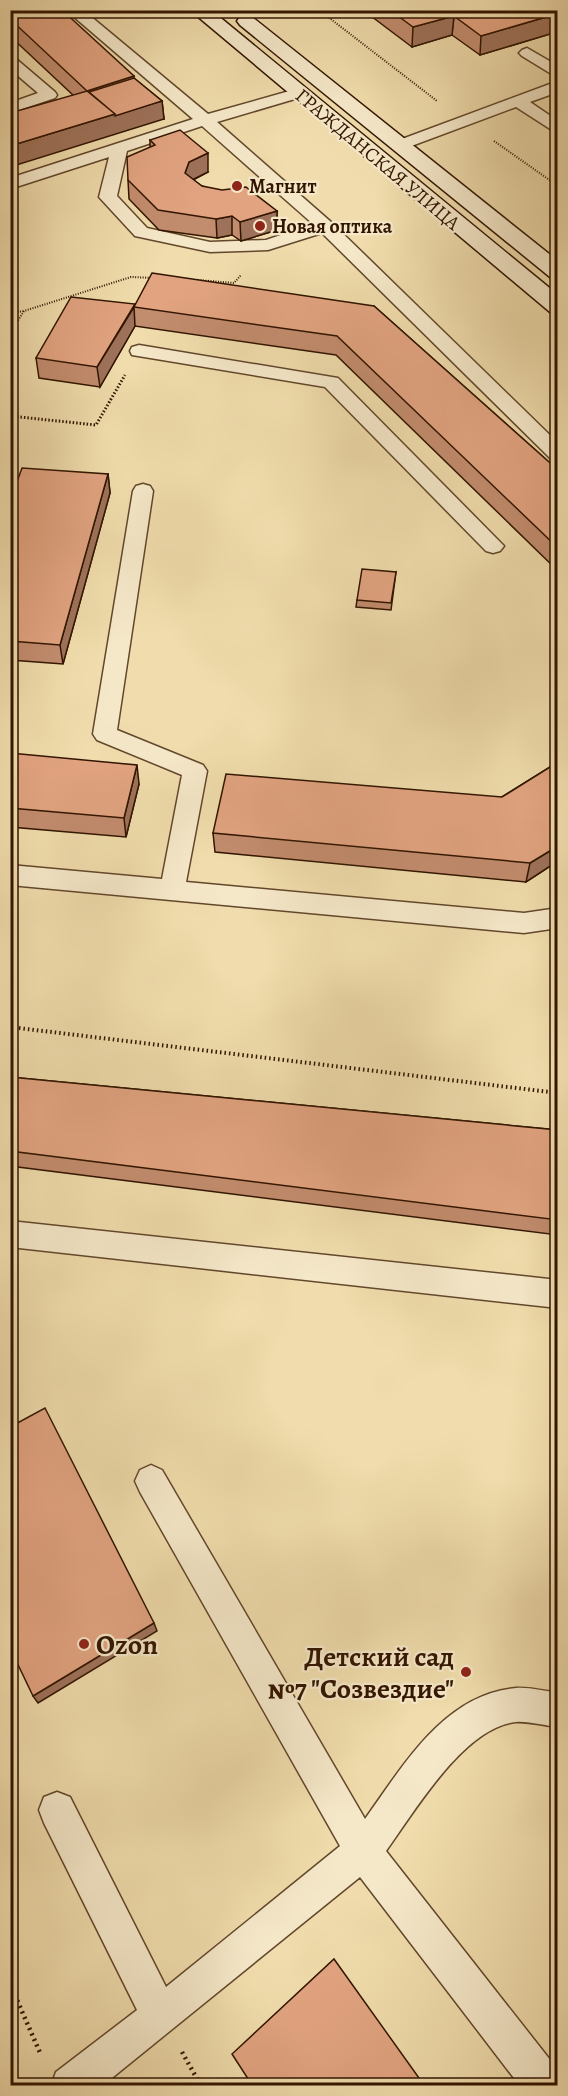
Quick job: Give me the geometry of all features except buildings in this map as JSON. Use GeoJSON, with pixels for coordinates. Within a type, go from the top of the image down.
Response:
{"type":"FeatureCollection","features":[{"type":"Feature","properties":{"kind":"main road","name":"ГРАЖДАНСКАЯ УЛИЦА"},"geometry":{"type":"LineString","coordinates":[[198,10],[558,307]]}},
{"type":"Feature","properties":{"kind":"main road","name":"ГРАЖДАНСКАЯ УЛИЦА"},"geometry":{"type":"LineString","coordinates":[[234,10],[558,272]]}},
{"type":"Feature","properties":{"kind":"lane"},"geometry":{"type":"LineString","coordinates":[[73,10],[205,120],[325,226],[558,455]]}},
{"type":"Feature","properties":{"kind":"lane"},"geometry":{"type":"LineString","coordinates":[[527,53],[558,73]]}},
{"type":"Feature","properties":{"kind":"lane"},"geometry":{"type":"LineString","coordinates":[[10,61],[50,95],[10,108]]}},
{"type":"Feature","properties":{"kind":"lane"},"geometry":{"type":"LineString","coordinates":[[400,145],[558,86]]}},
{"type":"Feature","properties":{"kind":"lane"},"geometry":{"type":"LineString","coordinates":[[10,184],[205,120],[299,93]]}},
{"type":"Feature","properties":{"kind":"lane"},"geometry":{"type":"LineString","coordinates":[[518,101],[558,129]]}},
{"type":"Feature","properties":{"kind":"lane"},"geometry":{"type":"LineString","coordinates":[[119,149],[108,196],[141,232],[210,247],[268,245],[325,226]]}},
{"type":"Feature","properties":{"kind":"lane"},"geometry":{"type":"LineString","coordinates":[[139,351],[331,382],[493,546]]}},
{"type":"Feature","properties":{"kind":"lane"},"geometry":{"type":"LineString","coordinates":[[143,491],[105,734],[195,771],[172,891]]}},
{"type":"Feature","properties":{"kind":"lane"},"geometry":{"type":"LineString","coordinates":[[10,875],[524,923],[558,918]]}},
{"type":"Feature","properties":{"kind":"lane"},"geometry":{"type":"LineString","coordinates":[[10,1234],[558,1294]]}},
{"type":"Feature","properties":{"kind":"lane"},"geometry":{"type":"LineString","coordinates":[[152,1481],[363,1851],[545,2085]]}},
{"type":"Feature","properties":{"kind":"lane"},"geometry":{"type":"LineString","coordinates":[[58,2075],[160,2016],[363,1851],[435,1753],[481,1714],[517,1705],[558,1710]]}},
{"type":"Feature","properties":{"kind":"lane"},"geometry":{"type":"LineString","coordinates":[[57,1810],[160,2016]]}},
{"type":"Feature","properties":{"kind":"path"},"geometry":{"type":"LineString","coordinates":[[319,10],[438,102]]}},
{"type":"Feature","properties":{"kind":"path"},"geometry":{"type":"LineString","coordinates":[[489,138],[558,186]]}},
{"type":"Feature","properties":{"kind":"path"},"geometry":{"type":"LineString","coordinates":[[189,280],[234,283],[268,245]]}},
{"type":"Feature","properties":{"kind":"path"},"geometry":{"type":"LineString","coordinates":[[10,313],[24,311],[131,276],[166,279]]}},
{"type":"Feature","properties":{"kind":"path"},"geometry":{"type":"LineString","coordinates":[[10,333],[24,311]]}},
{"type":"Feature","properties":{"kind":"path"},"geometry":{"type":"LineString","coordinates":[[10,416],[96,424],[139,351]]}},
{"type":"Feature","properties":{"kind":"path"},"geometry":{"type":"LineString","coordinates":[[10,1027],[558,1094]]}},
{"type":"Feature","properties":{"kind":"path"},"geometry":{"type":"LineString","coordinates":[[10,1983],[58,2075]]}},
{"type":"Feature","properties":{"kind":"place","name":"Магнит"},"geometry":{"type":"Point","coordinates":[237,186]}},
{"type":"Feature","properties":{"kind":"place","name":"Новая оптика"},"geometry":{"type":"Point","coordinates":[260,226]}},
{"type":"Feature","properties":{"kind":"place","name":"Ozon"},"geometry":{"type":"Point","coordinates":[84,1644]}},
{"type":"Feature","properties":{"kind":"place","name":"Детский сад №7 \"Созвездие\""},"geometry":{"type":"Point","coordinates":[466,1672]}}]}
